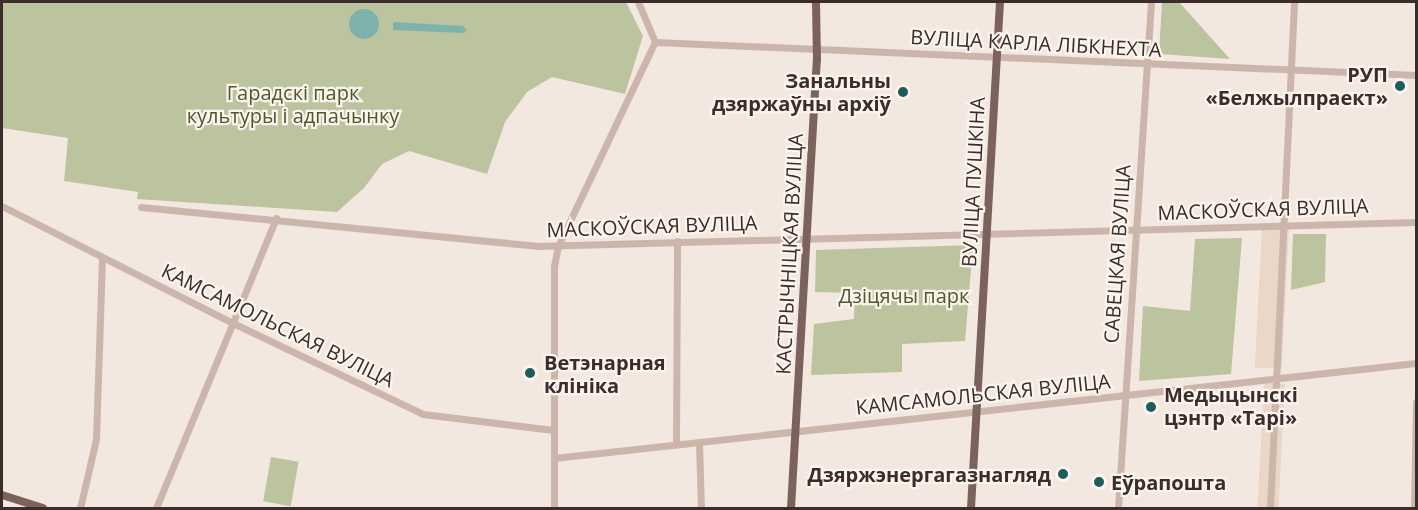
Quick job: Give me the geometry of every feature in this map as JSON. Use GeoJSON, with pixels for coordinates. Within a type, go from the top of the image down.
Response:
{"type":"FeatureCollection","features":[{"type":"Feature","properties":{"kind":"main road","name":"КАСТРЫЧНІЦКАЯ ВУЛІЦА"},"geometry":{"type":"LineString","coordinates":[[791,508],[817,50],[816,2]]}},
{"type":"Feature","properties":{"kind":"main road","name":"ВУЛІЦА ПУШКІНА"},"geometry":{"type":"LineString","coordinates":[[970,508],[1000,2]]}},
{"type":"Feature","properties":{"kind":"main road"},"geometry":{"type":"LineString","coordinates":[[2,495],[43,508]]}},
{"type":"Feature","properties":{"kind":"street"},"geometry":{"type":"LineString","coordinates":[[555,508],[554,266],[558,246],[654,42],[638,2]]}},
{"type":"Feature","properties":{"kind":"street","name":"САВЕЦКАЯ ВУЛІЦА"},"geometry":{"type":"LineString","coordinates":[[1118,508],[1151,2]]}},
{"type":"Feature","properties":{"kind":"street"},"geometry":{"type":"LineString","coordinates":[[1270,508],[1294,2]]}},
{"type":"Feature","properties":{"kind":"street","name":"ВУЛІЦА КАРЛА ЛІБКНЕХТА"},"geometry":{"type":"LineString","coordinates":[[654,42],[1416,75]]}},
{"type":"Feature","properties":{"kind":"street","name":"КАМСАМОЛЬСКАЯ ВУЛІЦА"},"geometry":{"type":"LineString","coordinates":[[2,206],[233,323],[423,414],[553,430]]}},
{"type":"Feature","properties":{"kind":"street","name":"МАСКОЎСКАЯ ВУЛІЦА"},"geometry":{"type":"LineString","coordinates":[[141,207],[276,218],[460,240],[558,246],[1416,222]]}},
{"type":"Feature","properties":{"kind":"street"},"geometry":{"type":"LineString","coordinates":[[156,508],[276,218]]}},
{"type":"Feature","properties":{"kind":"street"},"geometry":{"type":"LineString","coordinates":[[676,444],[677,241]]}},
{"type":"Feature","properties":{"kind":"street"},"geometry":{"type":"LineString","coordinates":[[80,508],[96,439],[102,258]]}},
{"type":"Feature","properties":{"kind":"street","name":"КАМСАМОЛЬСКАЯ ВУЛІЦА"},"geometry":{"type":"LineString","coordinates":[[554,458],[1416,363]]}},
{"type":"Feature","properties":{"kind":"street"},"geometry":{"type":"LineString","coordinates":[[1414,508],[1416,402]]}},
{"type":"Feature","properties":{"kind":"street"},"geometry":{"type":"LineString","coordinates":[[699,442],[701,508]]}},
{"type":"Feature","properties":{"kind":"green space","name":"Гарадскі парк культуры і адпачынку"},"geometry":{"type":"Polygon","coordinates":[[[2,2],[626,2],[643,36],[625,94],[552,77],[527,92],[505,122],[487,174],[409,151],[382,164],[364,188],[337,212],[137,199],[138,192],[64,181],[68,138],[2,128],[2,2]]]}},
{"type":"Feature","properties":{"kind":"green space"},"geometry":{"type":"Polygon","coordinates":[[[1162,2],[1179,2],[1230,59],[1159,54],[1162,2]]]}},
{"type":"Feature","properties":{"kind":"green space"},"geometry":{"type":"Polygon","coordinates":[[[1293,234],[1326,234],[1325,282],[1291,290],[1293,234]]]}},
{"type":"Feature","properties":{"kind":"green space"},"geometry":{"type":"Polygon","coordinates":[[[1242,238],[1231,374],[1139,381],[1143,306],[1190,311],[1195,239],[1242,238]]]}},
{"type":"Feature","properties":{"kind":"green space","name":"Дзіцячы парк"},"geometry":{"type":"Polygon","coordinates":[[[973,245],[965,341],[902,344],[902,372],[811,375],[814,324],[854,319],[855,293],[815,292],[816,250],[973,245]]]}},
{"type":"Feature","properties":{"kind":"green space"},"geometry":{"type":"Polygon","coordinates":[[[271,457],[299,462],[291,506],[263,501],[271,457]]]}},
{"type":"Feature","properties":{"kind":"shaded area"},"geometry":{"type":"Polygon","coordinates":[[[1262,228],[1289,229],[1282,369],[1255,367],[1262,228]]]}},
{"type":"Feature","properties":{"kind":"shaded area"},"geometry":{"type":"Polygon","coordinates":[[[1264,383],[1285,384],[1279,508],[1258,507],[1264,383]]]}},
{"type":"Feature","properties":{"kind":"water"},"geometry":{"type":"Polygon","coordinates":[[[364,9],[370,10],[378,18],[378,30],[370,38],[364,39],[358,38],[350,30],[349,24],[350,18],[358,10],[364,9]]]}},
{"type":"Feature","properties":{"kind":"water"},"geometry":{"type":"Polygon","coordinates":[[[393,22],[463,26],[467,30],[463,33],[393,30],[393,22]]]}},
{"type":"Feature","properties":{"kind":"place","name":"РУП «Белжылпраект»"},"geometry":{"type":"Point","coordinates":[1400,86]}},
{"type":"Feature","properties":{"kind":"place","name":"Занальны дзяржаўны архіў"},"geometry":{"type":"Point","coordinates":[903,92]}},
{"type":"Feature","properties":{"kind":"place","name":"Ветэнарная клініка"},"geometry":{"type":"Point","coordinates":[530,373]}},
{"type":"Feature","properties":{"kind":"place","name":"Медыцынскі цэнтр «Тарі»"},"geometry":{"type":"Point","coordinates":[1151,407]}},
{"type":"Feature","properties":{"kind":"place","name":"Дзяржэнергагазнагляд"},"geometry":{"type":"Point","coordinates":[1063,474]}},
{"type":"Feature","properties":{"kind":"place","name":"Еўрапошта"},"geometry":{"type":"Point","coordinates":[1099,482]}}]}
